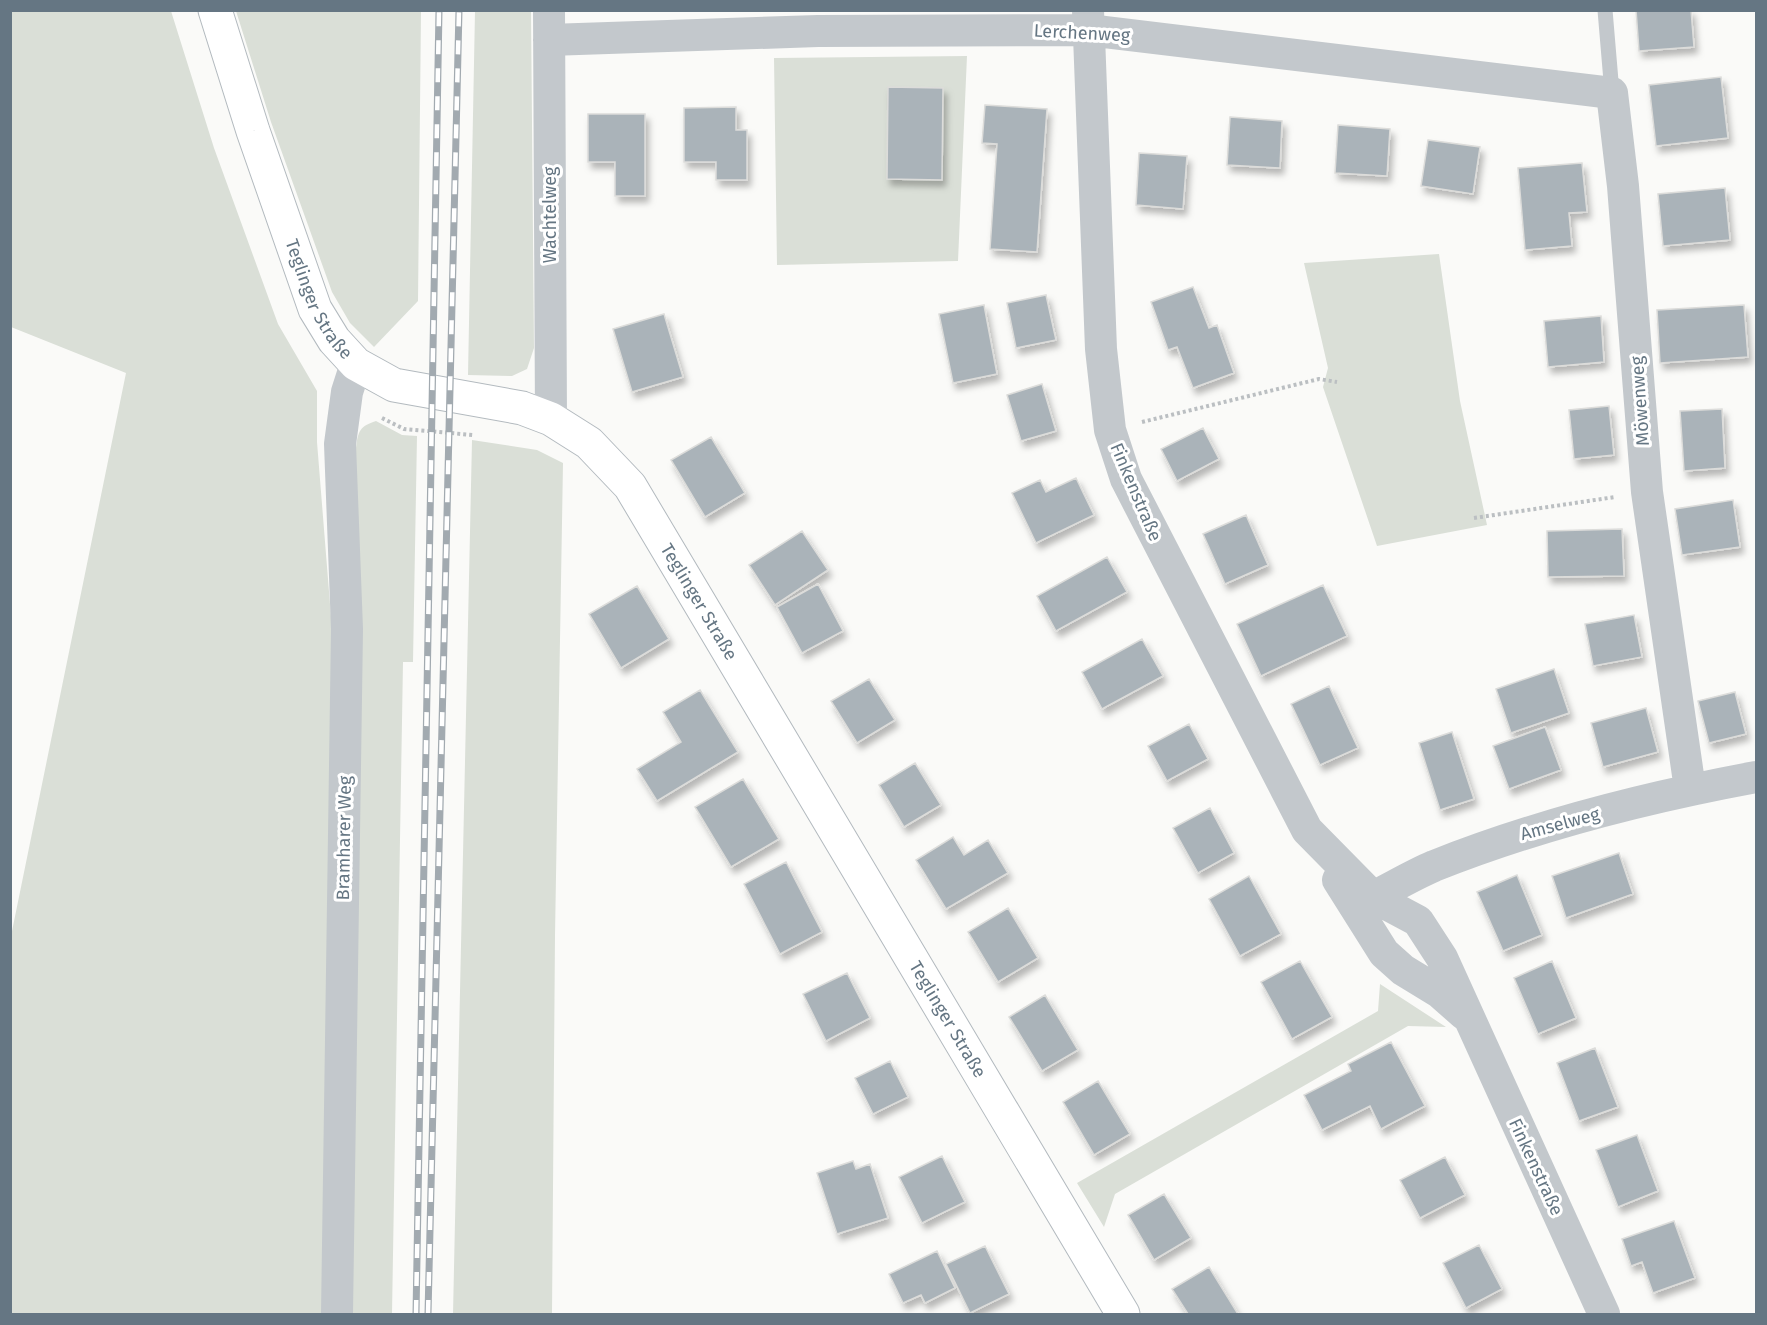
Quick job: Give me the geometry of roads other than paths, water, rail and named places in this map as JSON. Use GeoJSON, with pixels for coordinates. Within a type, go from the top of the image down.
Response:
{"type":"FeatureCollection","features":[{"type":"Feature","properties":{"kind":"street","name":"Teglinger Straße"},"geometry":{"type":"LineString","coordinates":[[215,10],[253,131],[315,309],[334,340],[351,378],[522,408],[551,419],[589,443],[630,486],[1123,1314]]}},
{"type":"Feature","properties":{"kind":"street","name":"Lerchenweg"},"geometry":{"type":"LineString","coordinates":[[549,25],[818,31],[1088,20],[1612,93]]}},
{"type":"Feature","properties":{"kind":"street","name":"Finkenstraße"},"geometry":{"type":"LineString","coordinates":[[1088,20],[1101,349],[1110,430],[1126,479],[1307,830],[1384,953],[1403,970],[1438,992],[1469,1019]]}},
{"type":"Feature","properties":{"kind":"street","name":"Wachtelweg"},"geometry":{"type":"LineString","coordinates":[[549,25],[551,419]]}},
{"type":"Feature","properties":{"kind":"street","name":"Möwenweg"},"geometry":{"type":"LineString","coordinates":[[1612,93],[1623,186],[1647,492],[1690,789]]}},
{"type":"Feature","properties":{"kind":"street","name":"Bramharer Weg"},"geometry":{"type":"LineString","coordinates":[[337,1314],[347,629],[340,444],[351,378]]}},
{"type":"Feature","properties":{"kind":"street","name":"Amselweg"},"geometry":{"type":"LineString","coordinates":[[1373,897],[1432,867],[1517,836],[1690,789],[1756,777]]}},
{"type":"Feature","properties":{"kind":"street","name":"Finkenstraße"},"geometry":{"type":"LineString","coordinates":[[1307,830],[1373,897],[1418,921],[1442,958],[1604,1314]]}},
{"type":"Feature","properties":{"kind":"lane","name":"Möwenweg"},"geometry":{"type":"LineString","coordinates":[[1605,10],[1612,93]]}},
{"type":"Feature","properties":{"kind":"railway"},"geometry":{"type":"LineString","coordinates":[[416,1314],[439,10]]}},
{"type":"Feature","properties":{"kind":"railway"},"geometry":{"type":"LineString","coordinates":[[428,1314],[459,10]]}}]}
